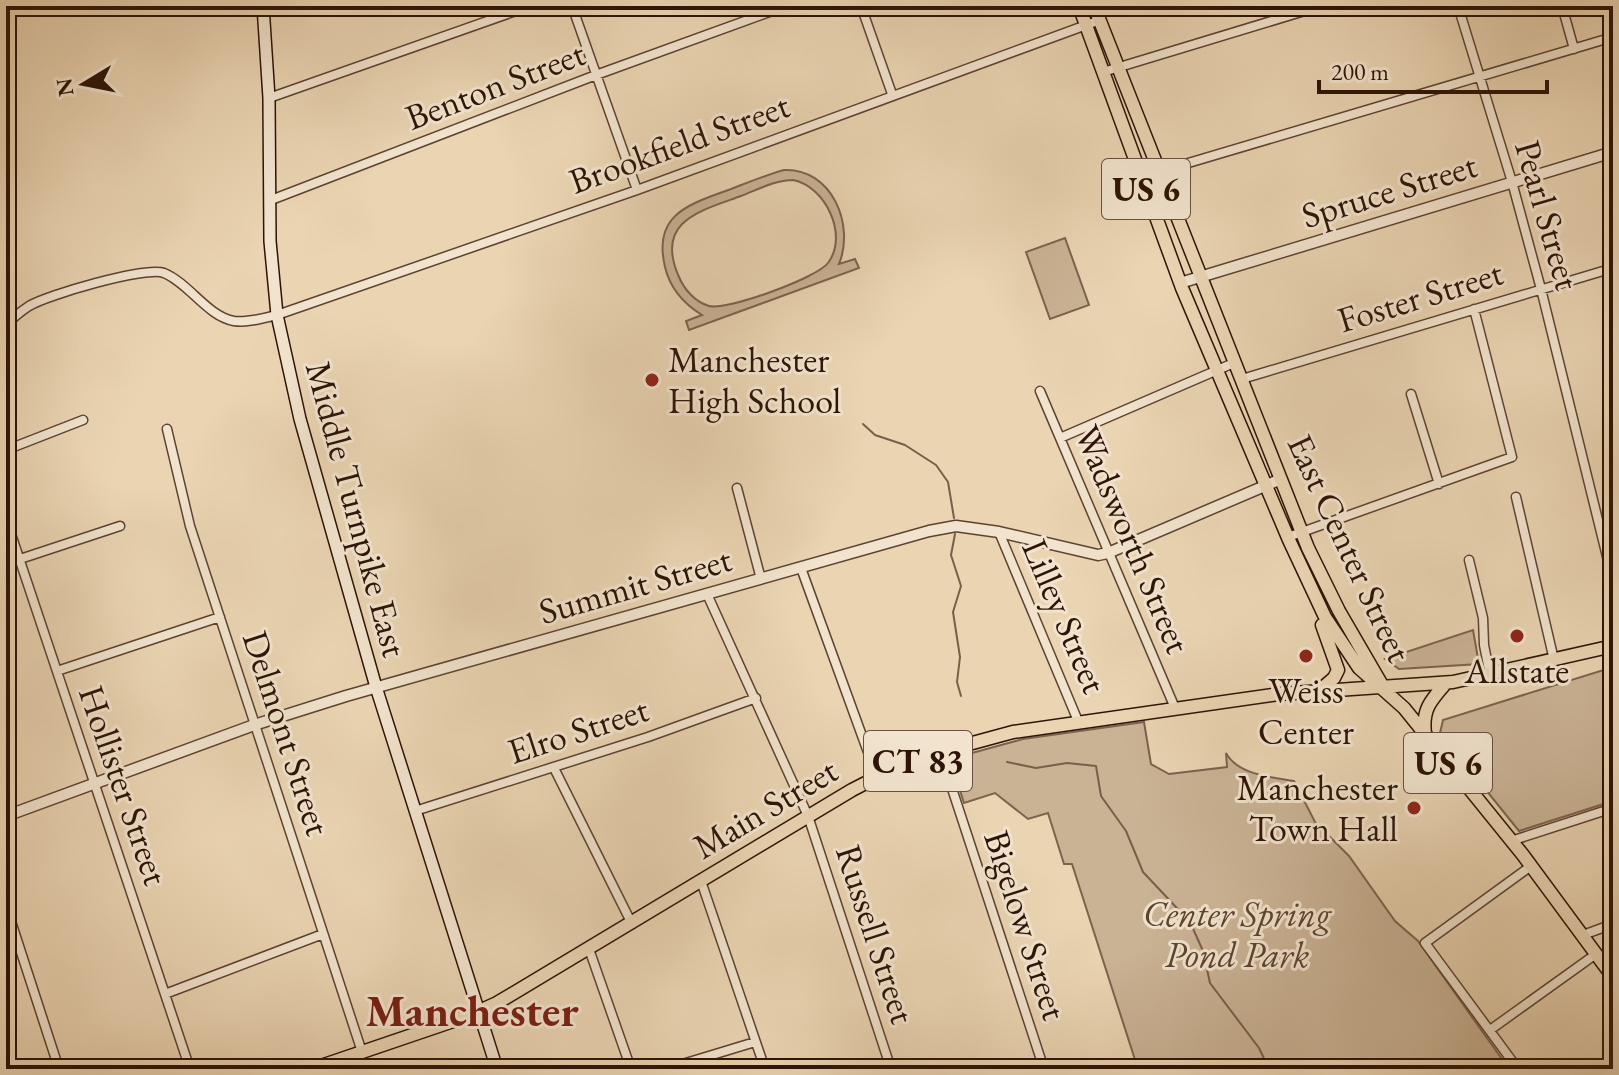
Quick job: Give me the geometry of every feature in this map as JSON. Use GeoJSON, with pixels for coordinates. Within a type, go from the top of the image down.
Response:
{"type":"FeatureCollection","features":[{"type":"Feature","properties":{"kind":"main road","name":"Middle Turnpike East"},"geometry":{"type":"LineString","coordinates":[[263,6],[269,98],[270,241],[277,315],[302,428],[376,687],[497,1069]]}},
{"type":"Feature","properties":{"kind":"main road","name":"East Center Street"},"geometry":{"type":"LineString","coordinates":[[1079,6],[1180,283],[1288,537],[1318,604],[1359,668],[1367,678],[1384,688]]}},
{"type":"Feature","properties":{"kind":"main road","name":"East Center Street"},"geometry":{"type":"LineString","coordinates":[[1094,6],[1302,532],[1332,597],[1384,688]]}},
{"type":"Feature","properties":{"kind":"main road"},"geometry":{"type":"LineString","coordinates":[[1319,691],[1334,678],[1338,668],[1318,604],[1332,597]]}},
{"type":"Feature","properties":{"kind":"main road","name":"Main Street"},"geometry":{"type":"LineString","coordinates":[[312,1069],[478,1012],[519,992],[808,816],[877,777],[940,752],[999,735],[1078,721],[1279,694],[1446,683],[1613,646]]}},
{"type":"Feature","properties":{"kind":"main road"},"geometry":{"type":"LineString","coordinates":[[1425,734],[1426,708],[1446,683]]}},
{"type":"Feature","properties":{"kind":"main road","name":"US 6"},"geometry":{"type":"LineString","coordinates":[[1384,688],[1531,866],[1613,977]]}},
{"type":"Feature","properties":{"kind":"street"},"geometry":{"type":"LineString","coordinates":[[269,98],[530,6]]}},
{"type":"Feature","properties":{"kind":"street"},"geometry":{"type":"LineString","coordinates":[[572,6],[637,190]]}},
{"type":"Feature","properties":{"kind":"street","name":"Benton Street"},"geometry":{"type":"LineString","coordinates":[[271,200],[596,75],[786,6]]}},
{"type":"Feature","properties":{"kind":"street"},"geometry":{"type":"LineString","coordinates":[[861,6],[892,94]]}},
{"type":"Feature","properties":{"kind":"street"},"geometry":{"type":"LineString","coordinates":[[1103,72],[1321,6]]}},
{"type":"Feature","properties":{"kind":"street","name":"Pearl Street"},"geometry":{"type":"LineString","coordinates":[[1458,6],[1541,289],[1613,581]]}},
{"type":"Feature","properties":{"kind":"street"},"geometry":{"type":"LineString","coordinates":[[1562,6],[1574,49]]}},
{"type":"Feature","properties":{"kind":"street","name":"Brookfield Street"},"geometry":{"type":"LineString","coordinates":[[6,326],[31,304],[132,273],[161,272],[183,283],[220,316],[232,320],[245,321],[277,315],[637,190],[1100,20]]}},
{"type":"Feature","properties":{"kind":"street"},"geometry":{"type":"LineString","coordinates":[[1141,177],[1613,37]]}},
{"type":"Feature","properties":{"kind":"street","name":"Spruce Street"},"geometry":{"type":"LineString","coordinates":[[1180,283],[1613,152]]}},
{"type":"Feature","properties":{"kind":"street","name":"Foster Street"},"geometry":{"type":"LineString","coordinates":[[1242,379],[1613,268]]}},
{"type":"Feature","properties":{"kind":"street"},"geometry":{"type":"LineString","coordinates":[[1288,537],[1512,457],[1474,309]]}},
{"type":"Feature","properties":{"kind":"street"},"geometry":{"type":"LineString","coordinates":[[1060,438],[1236,362]]}},
{"type":"Feature","properties":{"kind":"street","name":"Wadsworth Street"},"geometry":{"type":"LineString","coordinates":[[1040,391],[1175,708]]}},
{"type":"Feature","properties":{"kind":"street"},"geometry":{"type":"LineString","coordinates":[[1411,394],[1439,484]]}},
{"type":"Feature","properties":{"kind":"street"},"geometry":{"type":"LineString","coordinates":[[6,450],[83,420]]}},
{"type":"Feature","properties":{"kind":"street","name":"Delmont Street"},"geometry":{"type":"LineString","coordinates":[[167,429],[190,526],[362,1052]]}},
{"type":"Feature","properties":{"kind":"street","name":"Summit Street"},"geometry":{"type":"LineString","coordinates":[[6,816],[254,725],[376,687],[953,526],[999,532],[1098,555],[1281,479]]}},
{"type":"Feature","properties":{"kind":"street"},"geometry":{"type":"LineString","coordinates":[[737,488],[761,579]]}},
{"type":"Feature","properties":{"kind":"street"},"geometry":{"type":"LineString","coordinates":[[1516,497],[1554,660]]}},
{"type":"Feature","properties":{"kind":"street","name":"Hollister Street"},"geometry":{"type":"LineString","coordinates":[[6,519],[190,1069]]}},
{"type":"Feature","properties":{"kind":"street"},"geometry":{"type":"LineString","coordinates":[[20,559],[120,526]]}},
{"type":"Feature","properties":{"kind":"street","name":"Lilley Street"},"geometry":{"type":"LineString","coordinates":[[999,532],[1078,721]]}},
{"type":"Feature","properties":{"kind":"street"},"geometry":{"type":"LineString","coordinates":[[1469,560],[1483,618],[1490,675]]}},
{"type":"Feature","properties":{"kind":"street"},"geometry":{"type":"LineString","coordinates":[[801,568],[877,777]]}},
{"type":"Feature","properties":{"kind":"street","name":"Russell Street"},"geometry":{"type":"LineString","coordinates":[[707,594],[808,816],[891,1069]]}},
{"type":"Feature","properties":{"kind":"street"},"geometry":{"type":"LineString","coordinates":[[57,671],[220,617]]}},
{"type":"Feature","properties":{"kind":"street","name":"Elro Street"},"geometry":{"type":"LineString","coordinates":[[415,811],[554,768],[756,698]]}},
{"type":"Feature","properties":{"kind":"street","name":"Bigelow Street"},"geometry":{"type":"LineString","coordinates":[[940,752],[1044,1069]]}},
{"type":"Feature","properties":{"kind":"street"},"geometry":{"type":"LineString","coordinates":[[554,768],[632,924]]}},
{"type":"Feature","properties":{"kind":"street"},"geometry":{"type":"LineString","coordinates":[[1511,841],[1613,808]]}},
{"type":"Feature","properties":{"kind":"street"},"geometry":{"type":"LineString","coordinates":[[1518,1069],[1425,943],[1531,866]]}},
{"type":"Feature","properties":{"kind":"street"},"geometry":{"type":"LineString","coordinates":[[701,881],[765,1069]]}},
{"type":"Feature","properties":{"kind":"street"},"geometry":{"type":"LineString","coordinates":[[6,906],[59,1069]]}},
{"type":"Feature","properties":{"kind":"street"},"geometry":{"type":"LineString","coordinates":[[1583,935],[1613,924]]}},
{"type":"Feature","properties":{"kind":"street"},"geometry":{"type":"LineString","coordinates":[[165,994],[323,934]]}},
{"type":"Feature","properties":{"kind":"street"},"geometry":{"type":"LineString","coordinates":[[589,949],[631,1069]]}},
{"type":"Feature","properties":{"kind":"street"},"geometry":{"type":"LineString","coordinates":[[1490,1030],[1596,954]]}},
{"type":"Feature","properties":{"kind":"street"},"geometry":{"type":"LineString","coordinates":[[666,1069],[755,1042]]}},
{"type":"Feature","properties":{"kind":"green space"},"geometry":{"type":"Polygon","coordinates":[[[784,170],[815,178],[827,189],[836,202],[844,233],[839,264],[855,259],[859,268],[689,330],[686,321],[702,315],[679,295],[667,275],[662,249],[664,234],[670,223],[689,206],[784,170]],[[793,180],[773,183],[710,207],[685,221],[672,243],[673,258],[681,282],[691,294],[709,306],[733,304],[790,285],[828,263],[834,252],[835,226],[824,202],[805,184],[793,180]]]}},
{"type":"Feature","properties":{"kind":"green space"},"geometry":{"type":"Polygon","coordinates":[[[1065,238],[1089,305],[1050,319],[1026,252],[1065,238]]]}},
{"type":"Feature","properties":{"kind":"green space"},"geometry":{"type":"Polygon","coordinates":[[[1473,630],[1479,664],[1399,669],[1385,659],[1473,630]]]}},
{"type":"Feature","properties":{"kind":"green space"},"geometry":{"type":"Polygon","coordinates":[[[1613,667],[1613,801],[1519,831],[1440,733],[1443,720],[1613,667]]]}},
{"type":"Feature","properties":{"kind":"green space","name":"Center Spring Pond Park"},"geometry":{"type":"Polygon","coordinates":[[[1144,722],[1151,764],[1169,774],[1227,767],[1226,753],[1238,766],[1247,770],[1294,781],[1315,822],[1349,856],[1395,921],[1418,941],[1509,1069],[1138,1069],[1072,864],[1064,864],[1048,813],[1028,819],[995,793],[964,803],[950,759],[1023,739],[1144,722]]]}},
{"type":"Feature","properties":{"kind":"waterway"},"geometry":{"type":"LineString","coordinates":[[863,424],[875,435],[905,445],[936,465],[948,482],[954,518]]}},
{"type":"Feature","properties":{"kind":"waterway"},"geometry":{"type":"LineString","coordinates":[[955,534],[951,555],[961,586],[953,612],[960,657],[957,682],[961,696]]}},
{"type":"Feature","properties":{"kind":"waterway"},"geometry":{"type":"LineString","coordinates":[[1007,762],[1036,768],[1067,763],[1096,766],[1101,796],[1126,831],[1143,872],[1190,922],[1203,951],[1210,983],[1259,1048],[1269,1069]]}},
{"type":"Feature","properties":{"kind":"place","name":"Manchester High School"},"geometry":{"type":"Point","coordinates":[652,380]}},
{"type":"Feature","properties":{"kind":"place","name":"Allstate"},"geometry":{"type":"Point","coordinates":[1517,636]}},
{"type":"Feature","properties":{"kind":"place","name":"Weiss Center"},"geometry":{"type":"Point","coordinates":[1306,656]}},
{"type":"Feature","properties":{"kind":"place","name":"Manchester Town Hall"},"geometry":{"type":"Point","coordinates":[1414,808]}},
{"type":"Feature","properties":{"kind":"district","name":"Manchester"},"geometry":{"type":"Point","coordinates":[472,1010]}}]}
